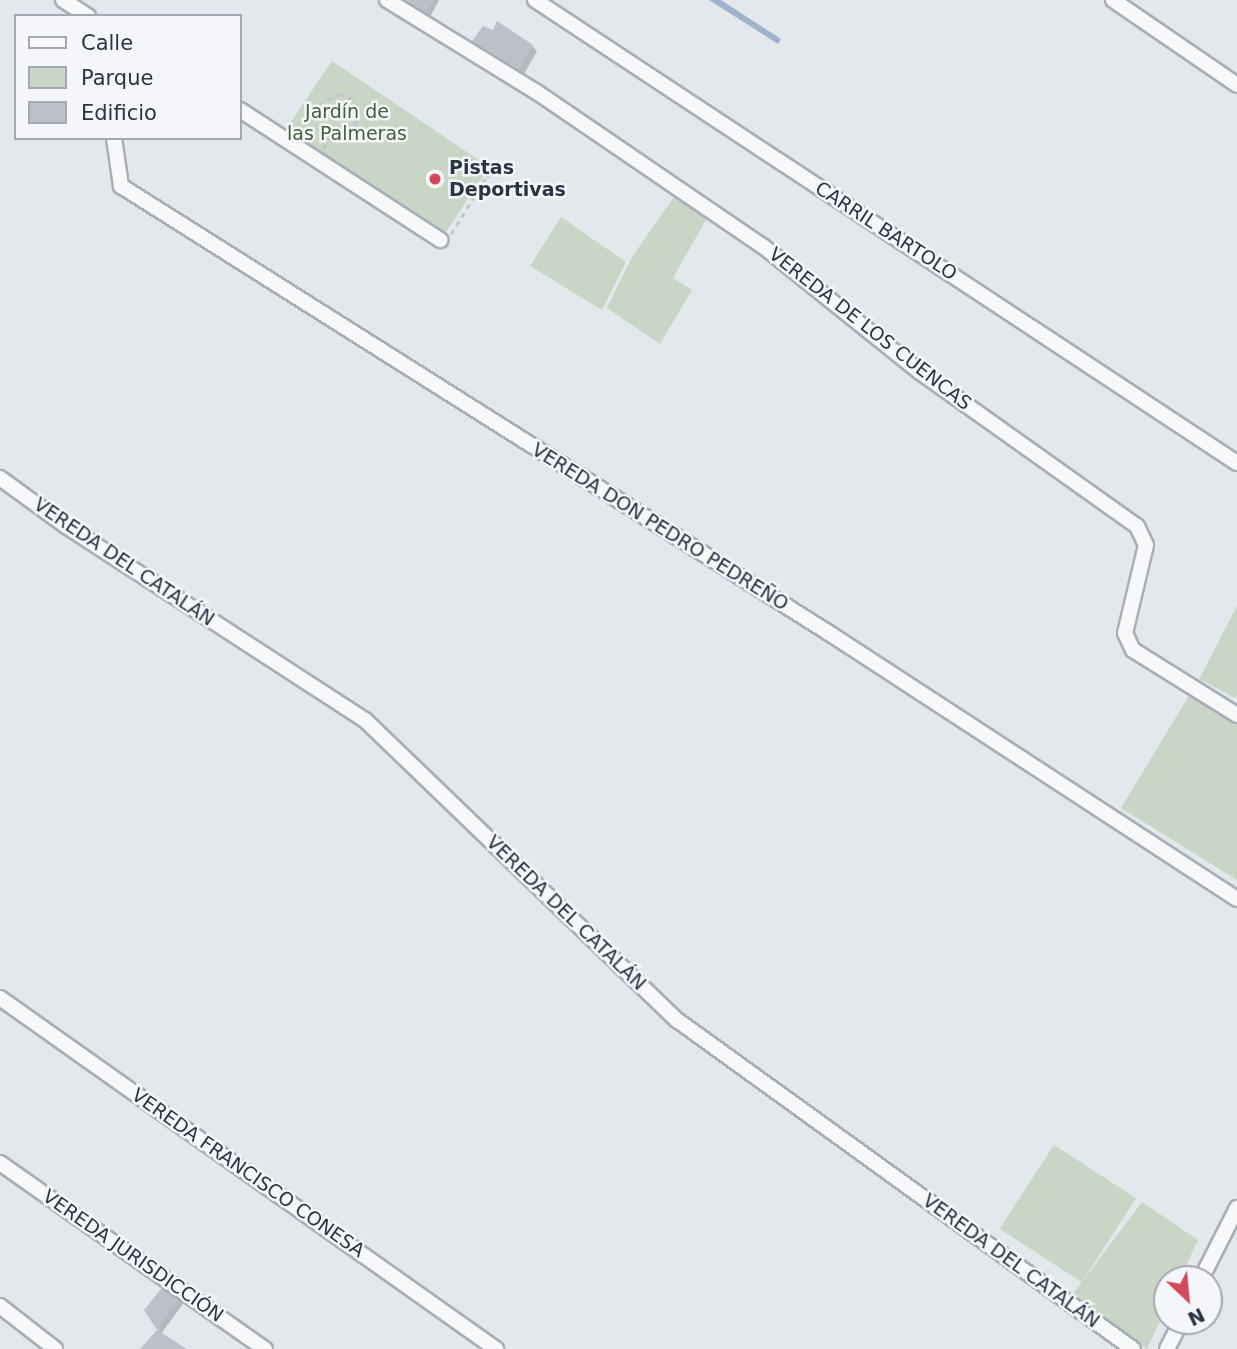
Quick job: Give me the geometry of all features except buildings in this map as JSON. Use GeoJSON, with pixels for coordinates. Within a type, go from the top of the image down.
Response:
{"type":"FeatureCollection","features":[{"type":"Feature","properties":{"kind":"street"},"geometry":{"type":"LineString","coordinates":[[63,0],[85,14]]}},
{"type":"Feature","properties":{"kind":"street","name":"VEREDA DE LOS CUENCAS"},"geometry":{"type":"LineString","coordinates":[[387,0],[538,93],[764,247],[920,372],[1137,526],[1146,545],[1125,632],[1133,650],[1237,715]]}},
{"type":"Feature","properties":{"kind":"street","name":"CARRIL BARTOLO"},"geometry":{"type":"LineString","coordinates":[[535,0],[1237,463]]}},
{"type":"Feature","properties":{"kind":"street"},"geometry":{"type":"LineString","coordinates":[[1113,0],[1237,85]]}},
{"type":"Feature","properties":{"kind":"street"},"geometry":{"type":"LineString","coordinates":[[242,111],[443,242]]}},
{"type":"Feature","properties":{"kind":"street","name":"VEREDA DON PEDRO PEDREÑO"},"geometry":{"type":"LineString","coordinates":[[114,140],[121,186],[832,635],[1237,899]]}},
{"type":"Feature","properties":{"kind":"street","name":"VEREDA DEL CATALÁN"},"geometry":{"type":"LineString","coordinates":[[0,478],[66,526],[365,720],[677,1020],[1133,1349]]}},
{"type":"Feature","properties":{"kind":"street","name":"VEREDA FRANCISCO CONESA"},"geometry":{"type":"LineString","coordinates":[[0,998],[496,1349]]}},
{"type":"Feature","properties":{"kind":"street","name":"VEREDA JURISDICCIÓN"},"geometry":{"type":"LineString","coordinates":[[0,1163],[265,1349]]}},
{"type":"Feature","properties":{"kind":"street"},"geometry":{"type":"LineString","coordinates":[[1208,1265],[1237,1208]]}},
{"type":"Feature","properties":{"kind":"street"},"geometry":{"type":"LineString","coordinates":[[0,1306],[54,1349]]}},
{"type":"Feature","properties":{"kind":"path"},"geometry":{"type":"LineString","coordinates":[[316,161],[332,135],[345,133],[355,125],[359,111],[352,100],[341,94],[323,102],[317,114],[321,126],[332,135]]}},
{"type":"Feature","properties":{"kind":"path"},"geometry":{"type":"LineString","coordinates":[[443,242],[486,177],[492,174]]}},
{"type":"Feature","properties":{"kind":"green space","name":"Jardín de las Palmeras"},"geometry":{"type":"Polygon","coordinates":[[[332,61],[490,167],[439,242],[282,136],[332,61]]]}},
{"type":"Feature","properties":{"kind":"green space"},"geometry":{"type":"Polygon","coordinates":[[[674,197],[707,218],[673,278],[692,290],[660,344],[607,308],[632,257],[674,197]]]}},
{"type":"Feature","properties":{"kind":"green space"},"geometry":{"type":"Polygon","coordinates":[[[561,217],[626,262],[602,310],[530,266],[561,217]]]}},
{"type":"Feature","properties":{"kind":"green space"},"geometry":{"type":"Polygon","coordinates":[[[1237,606],[1237,695],[1235,698],[1199,679],[1237,606]]]}},
{"type":"Feature","properties":{"kind":"green space"},"geometry":{"type":"Polygon","coordinates":[[[1190,694],[1237,724],[1237,880],[1121,808],[1190,694]]]}},
{"type":"Feature","properties":{"kind":"green space"},"geometry":{"type":"Polygon","coordinates":[[[1054,1145],[1136,1198],[1082,1282],[1000,1229],[1054,1145]]]}},
{"type":"Feature","properties":{"kind":"green space"},"geometry":{"type":"Polygon","coordinates":[[[1142,1202],[1198,1240],[1186,1265],[1153,1265],[1154,1335],[1147,1349],[1073,1294],[1142,1202]]]}},
{"type":"Feature","properties":{"kind":"water"},"geometry":{"type":"Polygon","coordinates":[[[709,0],[721,0],[781,39],[778,44],[709,0]]]}},
{"type":"Feature","properties":{"kind":"place","name":"Pistas Deportivas"},"geometry":{"type":"Point","coordinates":[435,179]}}]}
